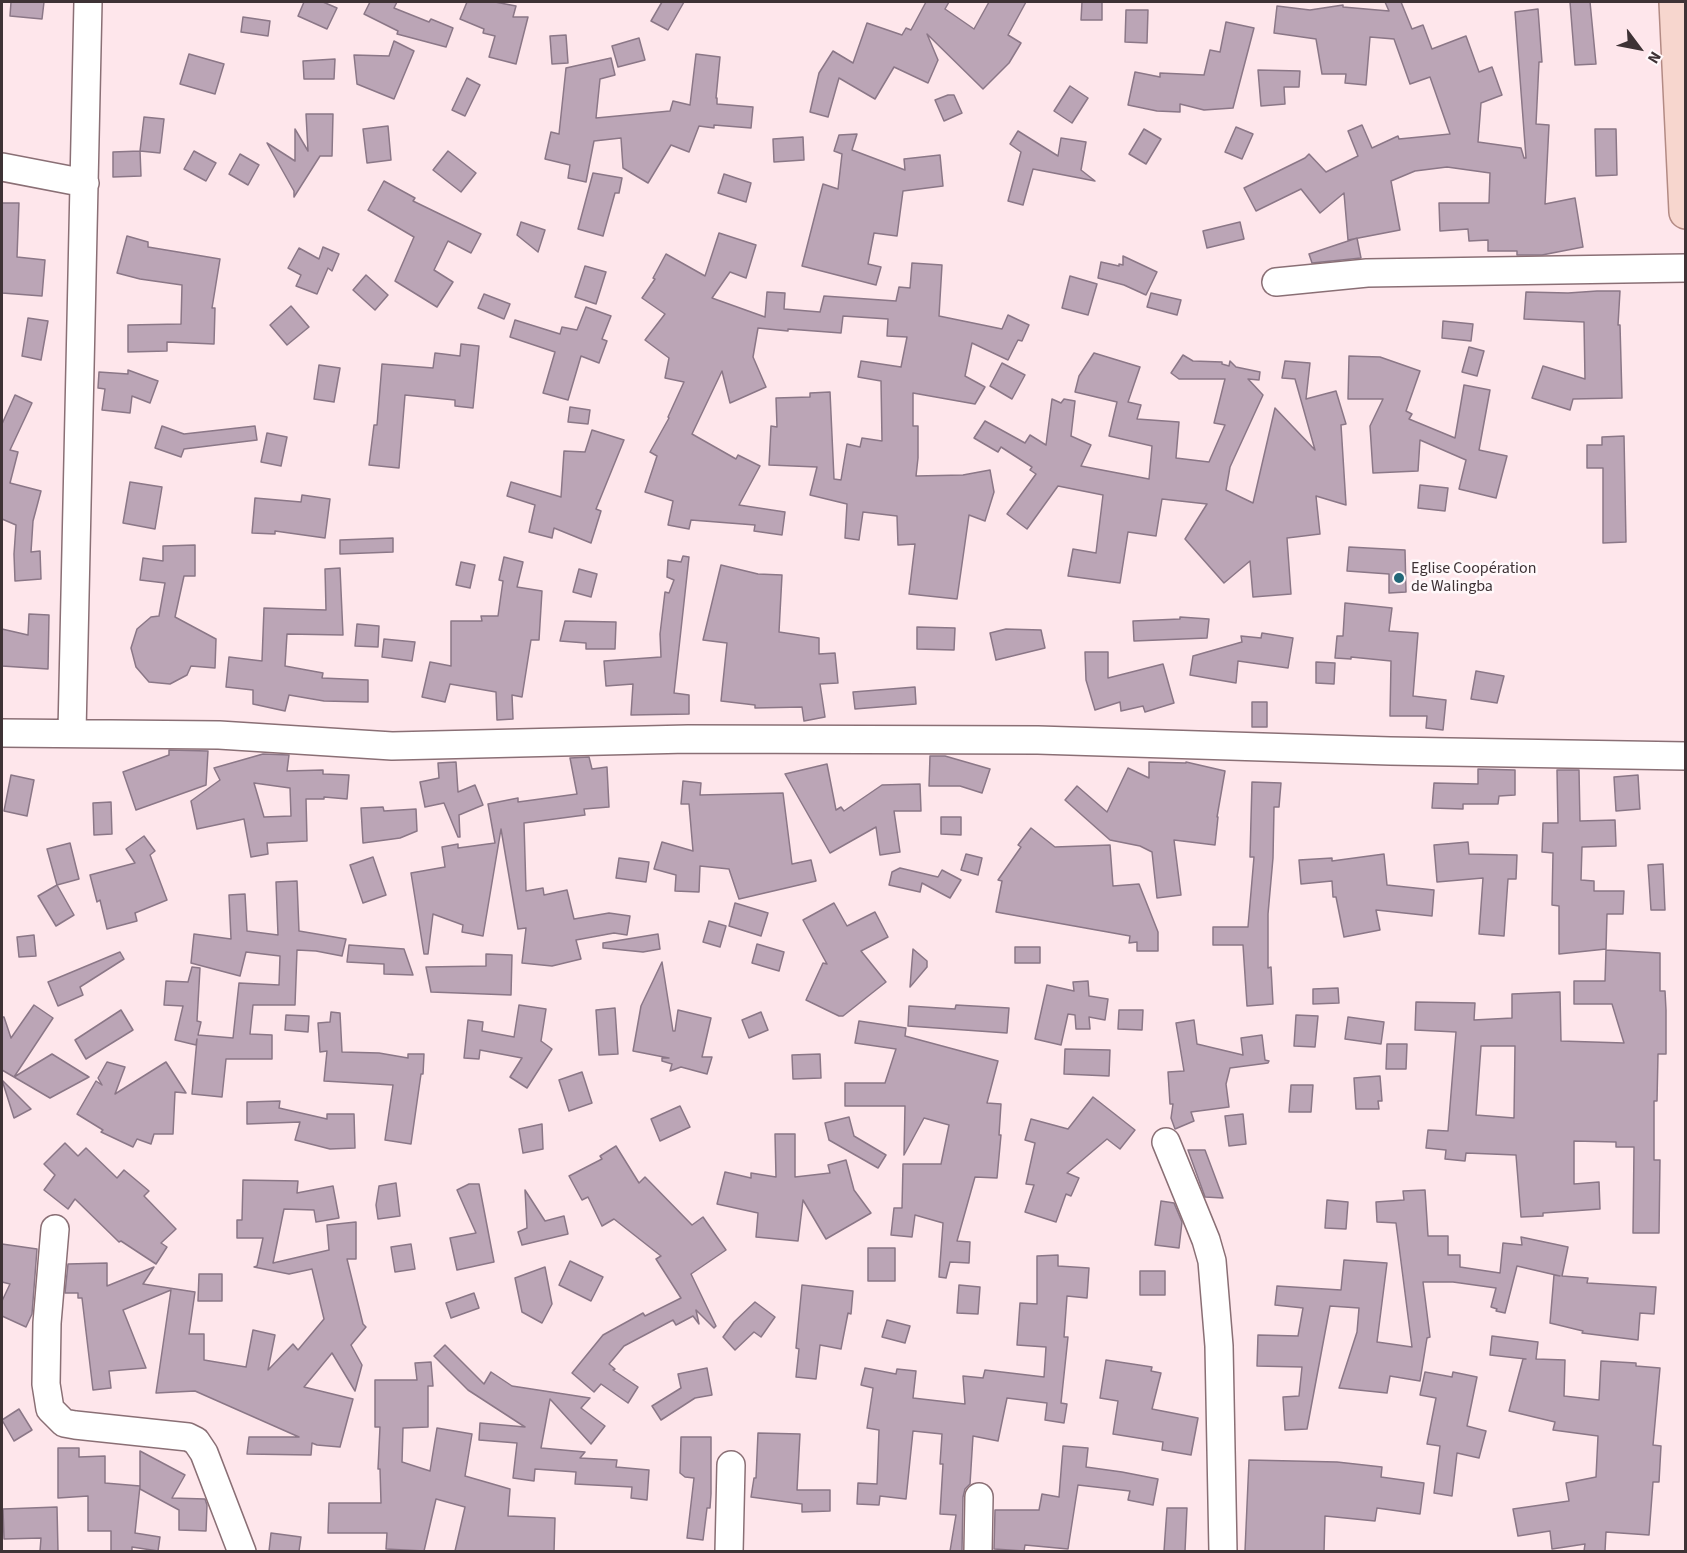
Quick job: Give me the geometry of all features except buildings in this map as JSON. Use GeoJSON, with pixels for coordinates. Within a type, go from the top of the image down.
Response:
{"type":"FeatureCollection","features":[{"type":"Feature","properties":{"kind":"main road"},"geometry":{"type":"LineString","coordinates":[[1676,2],[1682,83],[1686,212]]}},
{"type":"Feature","properties":{"kind":"street"},"geometry":{"type":"LineString","coordinates":[[72,732],[88,2]]}},
{"type":"Feature","properties":{"kind":"street"},"geometry":{"type":"LineString","coordinates":[[2,167],[85,183]]}},
{"type":"Feature","properties":{"kind":"street"},"geometry":{"type":"LineString","coordinates":[[1276,282],[1366,273],[1686,268]]}},
{"type":"Feature","properties":{"kind":"street"},"geometry":{"type":"LineString","coordinates":[[2,733],[219,735],[392,746],[688,739],[1038,740],[1390,751],[1686,756]]}},
{"type":"Feature","properties":{"kind":"street"},"geometry":{"type":"LineString","coordinates":[[1166,1142],[1206,1240],[1212,1261],[1219,1346],[1223,1551]]}},
{"type":"Feature","properties":{"kind":"street"},"geometry":{"type":"LineString","coordinates":[[55,1229],[47,1323],[46,1384],[50,1409],[64,1423],[188,1437],[196,1441],[201,1446],[213,1474],[242,1551]]}},
{"type":"Feature","properties":{"kind":"street"},"geometry":{"type":"LineString","coordinates":[[729,1551],[730,1465]]}},
{"type":"Feature","properties":{"kind":"street"},"geometry":{"type":"LineString","coordinates":[[978,1551],[979,1497]]}},
{"type":"Feature","properties":{"kind":"place","name":"Eglise Coopération de Walingba"},"geometry":{"type":"Point","coordinates":[1399,578]}}]}
